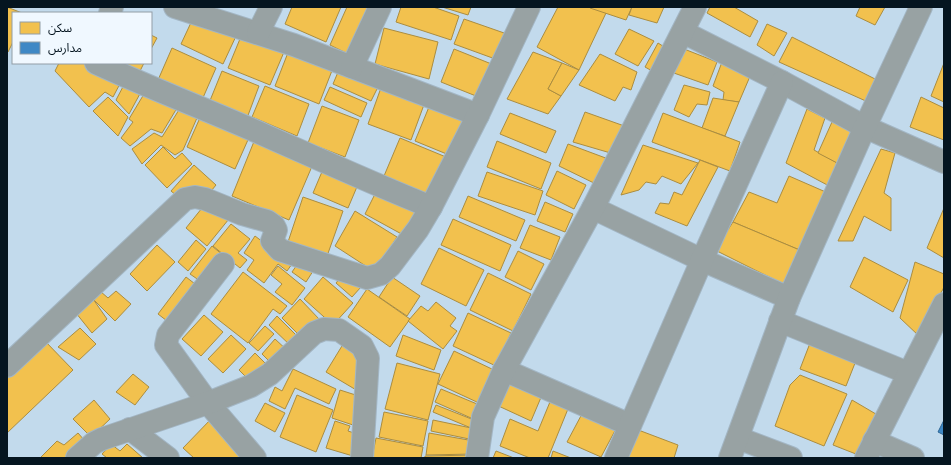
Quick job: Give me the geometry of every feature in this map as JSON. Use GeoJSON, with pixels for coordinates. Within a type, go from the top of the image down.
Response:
{"type":"FeatureCollection","features":[{"type":"Feature","properties":{"kind":"street"},"geometry":{"type":"LineString","coordinates":[[175,7],[258,33],[478,115]]}},
{"type":"Feature","properties":{"kind":"street"},"geometry":{"type":"LineString","coordinates":[[258,33],[271,7]]}},
{"type":"Feature","properties":{"kind":"street"},"geometry":{"type":"LineString","coordinates":[[352,67],[380,7]]}},
{"type":"Feature","properties":{"kind":"street"},"geometry":{"type":"LineString","coordinates":[[7,366],[185,199],[195,197],[205,199],[242,214],[267,221],[274,226],[276,230],[272,241],[280,250],[367,278],[382,274],[390,266],[418,229],[431,207],[478,115],[529,7]]}},
{"type":"Feature","properties":{"kind":"street"},"geometry":{"type":"LineString","coordinates":[[477,458],[483,417],[504,370],[593,208],[695,7]]}},
{"type":"Feature","properties":{"kind":"street"},"geometry":{"type":"LineString","coordinates":[[730,458],[789,298],[865,127],[921,7]]}},
{"type":"Feature","properties":{"kind":"street"},"geometry":{"type":"LineString","coordinates":[[682,32],[782,82],[865,127],[944,162]]}},
{"type":"Feature","properties":{"kind":"street"},"geometry":{"type":"LineString","coordinates":[[98,64],[137,82],[431,207]]}},
{"type":"Feature","properties":{"kind":"street"},"geometry":{"type":"LineString","coordinates":[[616,458],[702,260],[782,82]]}},
{"type":"Feature","properties":{"kind":"street"},"geometry":{"type":"LineString","coordinates":[[593,208],[702,260],[789,298]]}},
{"type":"Feature","properties":{"kind":"street"},"geometry":{"type":"LineString","coordinates":[[223,264],[168,335],[166,344],[208,403],[256,458]]}},
{"type":"Feature","properties":{"kind":"street"},"geometry":{"type":"LineString","coordinates":[[913,458],[870,450],[944,304]]}},
{"type":"Feature","properties":{"kind":"street"},"geometry":{"type":"LineString","coordinates":[[780,321],[908,373]]}},
{"type":"Feature","properties":{"kind":"street"},"geometry":{"type":"LineString","coordinates":[[79,458],[94,443],[102,439],[235,394],[270,374],[314,333],[324,329],[339,330],[362,346],[368,358],[362,458]]}},
{"type":"Feature","properties":{"kind":"street"},"geometry":{"type":"LineString","coordinates":[[504,370],[630,425]]}},
{"type":"Feature","properties":{"kind":"street"},"geometry":{"type":"LineString","coordinates":[[130,429],[168,458]]}},
{"type":"Feature","properties":{"kind":"street"},"geometry":{"type":"LineString","coordinates":[[738,438],[791,458]]}},
{"type":"Feature","properties":{"kind":"building: سكن"},"geometry":{"type":"Polygon","coordinates":[[[7,7],[20,12],[12,12],[12,44],[7,52],[7,7]]]}},
{"type":"Feature","properties":{"kind":"building: سكن"},"geometry":{"type":"Polygon","coordinates":[[[292,7],[341,7],[326,42],[285,24],[292,7]]]}},
{"type":"Feature","properties":{"kind":"building: سكن"},"geometry":{"type":"Polygon","coordinates":[[[347,7],[374,7],[352,56],[330,45],[347,7]]]}},
{"type":"Feature","properties":{"kind":"building: سكن"},"geometry":{"type":"Polygon","coordinates":[[[401,7],[433,7],[459,16],[451,40],[396,22],[401,7]]]}},
{"type":"Feature","properties":{"kind":"building: سكن"},"geometry":{"type":"Polygon","coordinates":[[[442,7],[471,7],[468,15],[442,7]]]}},
{"type":"Feature","properties":{"kind":"building: سكن"},"geometry":{"type":"Polygon","coordinates":[[[558,7],[594,7],[606,13],[579,70],[537,47],[558,7]]]}},
{"type":"Feature","properties":{"kind":"building: سكن"},"geometry":{"type":"Polygon","coordinates":[[[632,7],[626,20],[590,8],[632,7]]]}},
{"type":"Feature","properties":{"kind":"building: سكن"},"geometry":{"type":"Polygon","coordinates":[[[632,7],[664,7],[657,23],[629,15],[632,7]]]}},
{"type":"Feature","properties":{"kind":"building: سكن"},"geometry":{"type":"Polygon","coordinates":[[[710,7],[734,7],[758,21],[750,37],[707,13],[710,7]]]}},
{"type":"Feature","properties":{"kind":"building: سكن"},"geometry":{"type":"Polygon","coordinates":[[[860,7],[885,7],[875,25],[856,16],[860,7]]]}},
{"type":"Feature","properties":{"kind":"building: سكن"},"geometry":{"type":"Polygon","coordinates":[[[195,14],[237,34],[223,64],[181,44],[195,14]]]}},
{"type":"Feature","properties":{"kind":"building: سكن"},"geometry":{"type":"Polygon","coordinates":[[[464,19],[507,34],[498,60],[454,44],[464,19]]]}},
{"type":"Feature","properties":{"kind":"building: سكن"},"geometry":{"type":"Polygon","coordinates":[[[767,24],[787,33],[774,56],[757,45],[767,24]]]}},
{"type":"Feature","properties":{"kind":"building: سكن"},"geometry":{"type":"Polygon","coordinates":[[[384,28],[438,42],[429,79],[375,64],[384,28]]]}},
{"type":"Feature","properties":{"kind":"building: سكن"},"geometry":{"type":"Polygon","coordinates":[[[629,29],[654,41],[638,66],[615,54],[629,29]]]}},
{"type":"Feature","properties":{"kind":"building: سكن"},"geometry":{"type":"Polygon","coordinates":[[[242,34],[284,52],[270,85],[228,68],[242,34]]]}},
{"type":"Feature","properties":{"kind":"building: سكن"},"geometry":{"type":"Polygon","coordinates":[[[152,36],[157,38],[152,47],[152,36]]]}},
{"type":"Feature","properties":{"kind":"building: سكن"},"geometry":{"type":"Polygon","coordinates":[[[792,37],[879,81],[868,102],[779,62],[792,37]]]}},
{"type":"Feature","properties":{"kind":"building: سكن"},"geometry":{"type":"Polygon","coordinates":[[[658,43],[666,48],[654,72],[645,67],[658,43]]]}},
{"type":"Feature","properties":{"kind":"building: سكن"},"geometry":{"type":"Polygon","coordinates":[[[679,47],[717,62],[708,85],[671,72],[679,47]]]}},
{"type":"Feature","properties":{"kind":"building: سكن"},"geometry":{"type":"Polygon","coordinates":[[[172,48],[216,68],[202,100],[158,80],[172,48]]]}},
{"type":"Feature","properties":{"kind":"building: سكن"},"geometry":{"type":"Polygon","coordinates":[[[454,49],[494,65],[481,98],[441,82],[454,49]]]}},
{"type":"Feature","properties":{"kind":"building: سكن"},"geometry":{"type":"Polygon","coordinates":[[[289,50],[333,68],[319,104],[275,86],[289,50]]]}},
{"type":"Feature","properties":{"kind":"building: سكن"},"geometry":{"type":"Polygon","coordinates":[[[533,52],[562,63],[548,89],[561,96],[548,114],[507,99],[533,52]]]}},
{"type":"Feature","properties":{"kind":"building: سكن"},"geometry":{"type":"Polygon","coordinates":[[[600,54],[637,72],[631,90],[623,87],[615,101],[579,85],[600,54]]]}},
{"type":"Feature","properties":{"kind":"building: سكن"},"geometry":{"type":"Polygon","coordinates":[[[722,62],[751,74],[739,102],[723,100],[724,92],[713,86],[722,62]]]}},
{"type":"Feature","properties":{"kind":"building: سكن"},"geometry":{"type":"Polygon","coordinates":[[[562,63],[579,70],[561,96],[548,89],[562,63]]]}},
{"type":"Feature","properties":{"kind":"building: سكن"},"geometry":{"type":"Polygon","coordinates":[[[944,63],[944,102],[931,96],[944,63]]]}},
{"type":"Feature","properties":{"kind":"building: سكن"},"geometry":{"type":"Polygon","coordinates":[[[58,64],[97,64],[123,78],[113,97],[105,92],[89,107],[55,71],[58,64]]]}},
{"type":"Feature","properties":{"kind":"building: سكن"},"geometry":{"type":"Polygon","coordinates":[[[111,64],[144,64],[137,77],[111,64]]]}},
{"type":"Feature","properties":{"kind":"building: سكن"},"geometry":{"type":"Polygon","coordinates":[[[341,65],[380,83],[371,101],[333,84],[341,65]]]}},
{"type":"Feature","properties":{"kind":"building: سكن"},"geometry":{"type":"Polygon","coordinates":[[[222,71],[259,86],[247,118],[209,103],[222,71]]]}},
{"type":"Feature","properties":{"kind":"building: سكن"},"geometry":{"type":"Polygon","coordinates":[[[126,81],[142,90],[129,114],[116,100],[126,81]]]}},
{"type":"Feature","properties":{"kind":"building: سكن"},"geometry":{"type":"Polygon","coordinates":[[[382,85],[425,102],[411,140],[368,124],[382,85]]]}},
{"type":"Feature","properties":{"kind":"building: سكن"},"geometry":{"type":"Polygon","coordinates":[[[684,85],[710,92],[707,105],[697,104],[689,117],[674,110],[684,85]]]}},
{"type":"Feature","properties":{"kind":"building: سكن"},"geometry":{"type":"Polygon","coordinates":[[[265,86],[309,104],[297,136],[252,117],[265,86]]]}},
{"type":"Feature","properties":{"kind":"building: سكن"},"geometry":{"type":"Polygon","coordinates":[[[330,87],[367,103],[361,117],[324,100],[330,87]]]}},
{"type":"Feature","properties":{"kind":"building: سكن"},"geometry":{"type":"Polygon","coordinates":[[[147,89],[180,103],[162,133],[151,129],[130,146],[121,138],[133,122],[129,119],[147,89]]]}},
{"type":"Feature","properties":{"kind":"building: سكن"},"geometry":{"type":"Polygon","coordinates":[[[108,97],[128,117],[118,136],[93,111],[108,97]]]}},
{"type":"Feature","properties":{"kind":"building: سكن"},"geometry":{"type":"Polygon","coordinates":[[[921,97],[944,108],[944,140],[910,127],[921,97]]]}},
{"type":"Feature","properties":{"kind":"building: سكن"},"geometry":{"type":"Polygon","coordinates":[[[713,98],[739,102],[725,136],[702,128],[713,98]]]}},
{"type":"Feature","properties":{"kind":"building: سكن"},"geometry":{"type":"Polygon","coordinates":[[[431,102],[470,118],[454,157],[415,141],[431,102]]]}},
{"type":"Feature","properties":{"kind":"building: سكن"},"geometry":{"type":"Polygon","coordinates":[[[182,105],[200,111],[183,150],[175,155],[161,145],[142,164],[132,149],[154,133],[162,137],[182,105]]]}},
{"type":"Feature","properties":{"kind":"building: سكن"},"geometry":{"type":"Polygon","coordinates":[[[322,106],[359,120],[345,157],[308,143],[322,106]]]}},
{"type":"Feature","properties":{"kind":"building: سكن"},"geometry":{"type":"Polygon","coordinates":[[[807,109],[825,118],[814,150],[841,165],[831,187],[786,163],[807,109]]]}},
{"type":"Feature","properties":{"kind":"building: سكن"},"geometry":{"type":"Polygon","coordinates":[[[203,111],[251,133],[235,169],[187,147],[203,111]]]}},
{"type":"Feature","properties":{"kind":"building: سكن"},"geometry":{"type":"Polygon","coordinates":[[[585,112],[630,128],[614,154],[573,142],[585,112]]]}},
{"type":"Feature","properties":{"kind":"building: سكن"},"geometry":{"type":"Polygon","coordinates":[[[510,113],[556,131],[546,153],[500,134],[510,113]]]}},
{"type":"Feature","properties":{"kind":"building: سكن"},"geometry":{"type":"Polygon","coordinates":[[[663,113],[740,142],[730,171],[652,142],[663,113]]]}},
{"type":"Feature","properties":{"kind":"building: سكن"},"geometry":{"type":"Polygon","coordinates":[[[832,122],[854,131],[841,165],[818,153],[832,122]]]}},
{"type":"Feature","properties":{"kind":"building: سكن"},"geometry":{"type":"Polygon","coordinates":[[[400,138],[446,157],[430,195],[384,176],[400,138]]]}},
{"type":"Feature","properties":{"kind":"building: سكن"},"geometry":{"type":"Polygon","coordinates":[[[255,139],[313,164],[289,220],[232,196],[255,139]]]}},
{"type":"Feature","properties":{"kind":"building: سكن"},"geometry":{"type":"Polygon","coordinates":[[[497,141],[551,163],[541,189],[487,167],[497,141]]]}},
{"type":"Feature","properties":{"kind":"building: سكن"},"geometry":{"type":"Polygon","coordinates":[[[568,144],[611,160],[598,185],[559,166],[568,144]]]}},
{"type":"Feature","properties":{"kind":"building: سكن"},"geometry":{"type":"Polygon","coordinates":[[[643,145],[698,163],[681,184],[662,176],[656,184],[646,182],[639,190],[621,195],[643,145]]]}},
{"type":"Feature","properties":{"kind":"building: سكن"},"geometry":{"type":"Polygon","coordinates":[[[163,147],[175,159],[182,153],[192,164],[167,188],[145,165],[163,147]]]}},
{"type":"Feature","properties":{"kind":"building: سكن"},"geometry":{"type":"Polygon","coordinates":[[[881,149],[895,153],[884,193],[891,198],[891,231],[864,216],[853,241],[838,241],[881,149]]]}},
{"type":"Feature","properties":{"kind":"building: سكن"},"geometry":{"type":"Polygon","coordinates":[[[700,160],[718,167],[687,226],[655,213],[660,203],[669,204],[674,192],[682,195],[700,160]]]}},
{"type":"Feature","properties":{"kind":"building: سكن"},"geometry":{"type":"Polygon","coordinates":[[[194,165],[216,185],[207,196],[177,196],[171,191],[194,165]]]}},
{"type":"Feature","properties":{"kind":"building: سكن"},"geometry":{"type":"Polygon","coordinates":[[[324,167],[359,182],[348,208],[313,193],[324,167]]]}},
{"type":"Feature","properties":{"kind":"building: سكن"},"geometry":{"type":"Polygon","coordinates":[[[557,171],[586,185],[574,209],[546,195],[557,171]]]}},
{"type":"Feature","properties":{"kind":"building: سكن"},"geometry":{"type":"Polygon","coordinates":[[[487,172],[543,191],[535,215],[478,196],[487,172]]]}},
{"type":"Feature","properties":{"kind":"building: سكن"},"geometry":{"type":"Polygon","coordinates":[[[789,176],[828,193],[802,251],[733,222],[749,192],[777,203],[789,176]]]}},
{"type":"Feature","properties":{"kind":"building: سكن"},"geometry":{"type":"Polygon","coordinates":[[[378,188],[421,211],[407,237],[365,214],[378,188]]]}},
{"type":"Feature","properties":{"kind":"building: سكن"},"geometry":{"type":"Polygon","coordinates":[[[468,196],[525,220],[516,241],[459,217],[468,196]]]}},
{"type":"Feature","properties":{"kind":"building: سكن"},"geometry":{"type":"Polygon","coordinates":[[[303,197],[343,211],[326,259],[287,245],[303,197]]]}},
{"type":"Feature","properties":{"kind":"building: سكن"},"geometry":{"type":"Polygon","coordinates":[[[545,202],[573,214],[565,232],[537,221],[545,202]]]}},
{"type":"Feature","properties":{"kind":"building: سكن"},"geometry":{"type":"Polygon","coordinates":[[[206,203],[233,214],[207,246],[186,228],[206,203]]]}},
{"type":"Feature","properties":{"kind":"building: سكن"},"geometry":{"type":"Polygon","coordinates":[[[944,208],[944,258],[927,248],[944,208]]]}},
{"type":"Feature","properties":{"kind":"building: سكن"},"geometry":{"type":"Polygon","coordinates":[[[355,211],[397,237],[375,272],[335,246],[355,211]]]}},
{"type":"Feature","properties":{"kind":"building: سكن"},"geometry":{"type":"Polygon","coordinates":[[[453,219],[511,245],[500,271],[441,245],[453,219]]]}},
{"type":"Feature","properties":{"kind":"building: سكن"},"geometry":{"type":"Polygon","coordinates":[[[733,222],[802,251],[787,286],[715,250],[733,222]]]}},
{"type":"Feature","properties":{"kind":"building: سكن"},"geometry":{"type":"Polygon","coordinates":[[[231,224],[250,239],[238,253],[247,260],[240,268],[213,246],[231,224]]]}},
{"type":"Feature","properties":{"kind":"building: سكن"},"geometry":{"type":"Polygon","coordinates":[[[530,225],[560,237],[551,260],[520,248],[530,225]]]}},
{"type":"Feature","properties":{"kind":"building: سكن"},"geometry":{"type":"Polygon","coordinates":[[[255,236],[292,264],[287,271],[278,264],[264,283],[247,270],[254,260],[244,253],[255,236]]]}},
{"type":"Feature","properties":{"kind":"building: سكن"},"geometry":{"type":"Polygon","coordinates":[[[196,240],[206,249],[188,271],[178,262],[196,240]]]}},
{"type":"Feature","properties":{"kind":"building: سكن"},"geometry":{"type":"Polygon","coordinates":[[[157,245],[175,262],[147,291],[130,274],[157,245]]]}},
{"type":"Feature","properties":{"kind":"building: سكن"},"geometry":{"type":"Polygon","coordinates":[[[212,246],[224,256],[203,283],[190,274],[212,246]]]}},
{"type":"Feature","properties":{"kind":"building: سكن"},"geometry":{"type":"Polygon","coordinates":[[[439,248],[484,270],[466,306],[421,284],[439,248]]]}},
{"type":"Feature","properties":{"kind":"building: سكن"},"geometry":{"type":"Polygon","coordinates":[[[518,251],[544,264],[531,290],[505,277],[518,251]]]}},
{"type":"Feature","properties":{"kind":"building: سكن"},"geometry":{"type":"Polygon","coordinates":[[[864,257],[908,280],[893,312],[850,287],[864,257]]]}},
{"type":"Feature","properties":{"kind":"building: سكن"},"geometry":{"type":"Polygon","coordinates":[[[301,259],[315,268],[306,282],[292,272],[301,259]]]}},
{"type":"Feature","properties":{"kind":"building: سكن"},"geometry":{"type":"Polygon","coordinates":[[[915,262],[944,274],[944,287],[919,336],[900,318],[915,262]]]}},
{"type":"Feature","properties":{"kind":"building: سكن"},"geometry":{"type":"Polygon","coordinates":[[[278,266],[305,288],[292,305],[275,292],[282,284],[271,275],[278,266]]]}},
{"type":"Feature","properties":{"kind":"building: سكن"},"geometry":{"type":"Polygon","coordinates":[[[243,272],[287,306],[280,314],[273,309],[248,343],[211,314],[243,272]]]}},
{"type":"Feature","properties":{"kind":"building: سكن"},"geometry":{"type":"Polygon","coordinates":[[[345,272],[361,287],[352,297],[336,283],[345,272]]]}},
{"type":"Feature","properties":{"kind":"building: سكن"},"geometry":{"type":"Polygon","coordinates":[[[488,273],[531,294],[513,331],[470,310],[488,273]]]}},
{"type":"Feature","properties":{"kind":"building: سكن"},"geometry":{"type":"Polygon","coordinates":[[[186,277],[199,287],[171,324],[158,314],[186,277]]]}},
{"type":"Feature","properties":{"kind":"building: سكن"},"geometry":{"type":"Polygon","coordinates":[[[323,277],[353,303],[333,325],[304,299],[323,277]]]}},
{"type":"Feature","properties":{"kind":"building: سكن"},"geometry":{"type":"Polygon","coordinates":[[[392,277],[420,296],[407,316],[379,297],[392,277]]]}},
{"type":"Feature","properties":{"kind":"building: سكن"},"geometry":{"type":"Polygon","coordinates":[[[367,289],[410,319],[390,347],[348,317],[367,289]]]}},
{"type":"Feature","properties":{"kind":"building: سكن"},"geometry":{"type":"Polygon","coordinates":[[[100,291],[108,298],[116,291],[131,304],[115,321],[93,299],[100,291]]]}},
{"type":"Feature","properties":{"kind":"building: سكن"},"geometry":{"type":"Polygon","coordinates":[[[93,299],[107,319],[92,333],[76,313],[93,299]]]}},
{"type":"Feature","properties":{"kind":"building: سكن"},"geometry":{"type":"Polygon","coordinates":[[[300,299],[320,320],[302,338],[282,318],[300,299]]]}},
{"type":"Feature","properties":{"kind":"building: سكن"},"geometry":{"type":"Polygon","coordinates":[[[436,302],[456,318],[450,326],[457,331],[443,349],[408,321],[421,306],[428,311],[436,302]]]}},
{"type":"Feature","properties":{"kind":"building: سكن"},"geometry":{"type":"Polygon","coordinates":[[[468,313],[511,333],[496,366],[453,346],[468,313]]]}},
{"type":"Feature","properties":{"kind":"building: سكن"},"geometry":{"type":"Polygon","coordinates":[[[204,315],[223,332],[201,356],[182,339],[204,315]]]}},
{"type":"Feature","properties":{"kind":"building: سكن"},"geometry":{"type":"Polygon","coordinates":[[[277,316],[301,340],[293,348],[269,325],[277,316]]]}},
{"type":"Feature","properties":{"kind":"building: سكن"},"geometry":{"type":"Polygon","coordinates":[[[265,326],[274,334],[258,351],[249,343],[265,326]]]}},
{"type":"Feature","properties":{"kind":"building: سكن"},"geometry":{"type":"Polygon","coordinates":[[[80,328],[96,344],[79,360],[58,347],[80,328]]]}},
{"type":"Feature","properties":{"kind":"building: سكن"},"geometry":{"type":"Polygon","coordinates":[[[231,335],[246,349],[223,373],[208,359],[231,335]]]}},
{"type":"Feature","properties":{"kind":"building: سكن"},"geometry":{"type":"Polygon","coordinates":[[[403,335],[441,350],[434,370],[396,356],[403,335]]]}},
{"type":"Feature","properties":{"kind":"building: سكن"},"geometry":{"type":"Polygon","coordinates":[[[812,338],[857,358],[846,386],[800,369],[812,338]]]}},
{"type":"Feature","properties":{"kind":"building: سكن"},"geometry":{"type":"Polygon","coordinates":[[[275,339],[289,352],[273,365],[262,354],[275,339]]]}},
{"type":"Feature","properties":{"kind":"building: سكن"},"geometry":{"type":"Polygon","coordinates":[[[44,340],[73,370],[7,433],[7,376],[44,340]]]}},
{"type":"Feature","properties":{"kind":"building: سكن"},"geometry":{"type":"Polygon","coordinates":[[[345,341],[365,363],[363,394],[326,372],[345,341]]]}},
{"type":"Feature","properties":{"kind":"building: سكن"},"geometry":{"type":"Polygon","coordinates":[[[454,351],[494,370],[479,403],[438,384],[454,351]]]}},
{"type":"Feature","properties":{"kind":"building: سكن"},"geometry":{"type":"Polygon","coordinates":[[[255,353],[270,368],[253,384],[239,370],[255,353]]]}},
{"type":"Feature","properties":{"kind":"building: سكن"},"geometry":{"type":"Polygon","coordinates":[[[397,363],[440,374],[428,420],[385,409],[397,363]]]}},
{"type":"Feature","properties":{"kind":"building: سكن"},"geometry":{"type":"Polygon","coordinates":[[[293,369],[336,389],[329,404],[295,388],[285,409],[269,401],[275,387],[282,391],[293,369]]]}},
{"type":"Feature","properties":{"kind":"building: سكن"},"geometry":{"type":"Polygon","coordinates":[[[133,374],[149,387],[135,405],[116,392],[133,374]]]}},
{"type":"Feature","properties":{"kind":"building: سكن"},"geometry":{"type":"Polygon","coordinates":[[[800,375],[847,394],[824,446],[775,426],[790,385],[800,375]]]}},
{"type":"Feature","properties":{"kind":"building: سكن"},"geometry":{"type":"Polygon","coordinates":[[[503,377],[542,395],[531,421],[492,403],[503,377]]]}},
{"type":"Feature","properties":{"kind":"building: سكن"},"geometry":{"type":"Polygon","coordinates":[[[441,389],[477,404],[471,418],[435,402],[441,389]]]}},
{"type":"Feature","properties":{"kind":"building: سكن"},"geometry":{"type":"Polygon","coordinates":[[[340,390],[365,398],[356,426],[332,418],[340,390]]]}},
{"type":"Feature","properties":{"kind":"building: سكن"},"geometry":{"type":"Polygon","coordinates":[[[297,395],[333,410],[316,452],[280,437],[297,395]]]}},
{"type":"Feature","properties":{"kind":"building: سكن"},"geometry":{"type":"Polygon","coordinates":[[[552,397],[570,404],[548,458],[530,458],[500,446],[510,419],[538,431],[552,397]]]}},
{"type":"Feature","properties":{"kind":"building: سكن"},"geometry":{"type":"Polygon","coordinates":[[[94,400],[110,419],[91,437],[73,419],[94,400]]]}},
{"type":"Feature","properties":{"kind":"building: سكن"},"geometry":{"type":"Polygon","coordinates":[[[852,400],[881,417],[861,456],[833,445],[852,400]]]}},
{"type":"Feature","properties":{"kind":"building: سكن"},"geometry":{"type":"Polygon","coordinates":[[[265,403],[285,413],[275,432],[255,421],[265,403]]]}},
{"type":"Feature","properties":{"kind":"building: سكن"},"geometry":{"type":"Polygon","coordinates":[[[436,405],[474,420],[471,428],[433,412],[436,405]]]}},
{"type":"Feature","properties":{"kind":"building: سكن"},"geometry":{"type":"Polygon","coordinates":[[[384,412],[428,421],[423,446],[379,437],[384,412]]]}},
{"type":"Feature","properties":{"kind":"building: سكن"},"geometry":{"type":"Polygon","coordinates":[[[583,412],[618,425],[601,457],[567,442],[583,412]]]}},
{"type":"Feature","properties":{"kind":"building: سكن"},"geometry":{"type":"Polygon","coordinates":[[[213,417],[244,458],[194,458],[183,448],[213,417]]]}},
{"type":"Feature","properties":{"kind":"building: سكن"},"geometry":{"type":"Polygon","coordinates":[[[433,420],[476,429],[474,440],[431,431],[433,420]]]}},
{"type":"Feature","properties":{"kind":"building: سكن"},"geometry":{"type":"Polygon","coordinates":[[[335,421],[350,426],[348,431],[360,435],[353,456],[326,448],[335,421]]]}},
{"type":"Feature","properties":{"kind":"building: سكن"},"geometry":{"type":"Polygon","coordinates":[[[633,428],[678,445],[674,458],[622,458],[633,428]]]}},
{"type":"Feature","properties":{"kind":"building: سكن"},"geometry":{"type":"Polygon","coordinates":[[[78,433],[85,441],[68,458],[40,458],[57,441],[64,445],[78,433]]]}},
{"type":"Feature","properties":{"kind":"building: سكن"},"geometry":{"type":"Polygon","coordinates":[[[429,433],[474,441],[473,454],[426,455],[429,433]]]}},
{"type":"Feature","properties":{"kind":"building: سكن"},"geometry":{"type":"Polygon","coordinates":[[[376,438],[423,447],[421,458],[372,458],[376,438]]]}},
{"type":"Feature","properties":{"kind":"building: سكن"},"geometry":{"type":"Polygon","coordinates":[[[111,444],[120,451],[127,444],[143,458],[107,458],[102,454],[111,444]]]}},
{"type":"Feature","properties":{"kind":"building: سكن"},"geometry":{"type":"Polygon","coordinates":[[[496,451],[514,458],[493,458],[496,451]]]}},
{"type":"Feature","properties":{"kind":"building: سكن"},"geometry":{"type":"Polygon","coordinates":[[[553,451],[571,458],[551,458],[553,451]]]}},
{"type":"Feature","properties":{"kind":"building: سكن"},"geometry":{"type":"Polygon","coordinates":[[[474,455],[474,458],[425,458],[425,456],[474,455]]]}},
{"type":"Feature","properties":{"kind":"building: مدارس"},"geometry":{"type":"Polygon","coordinates":[[[944,420],[944,435],[938,432],[944,420]]]}}]}
